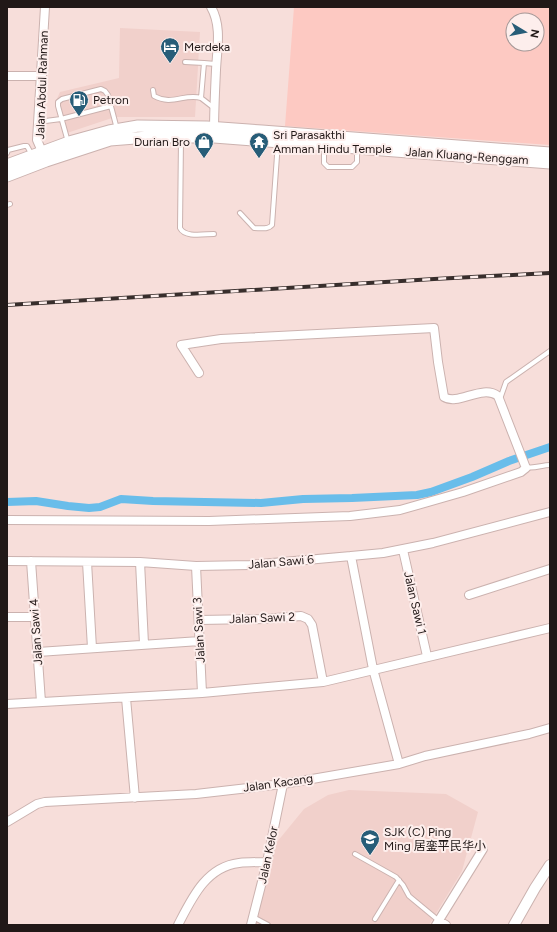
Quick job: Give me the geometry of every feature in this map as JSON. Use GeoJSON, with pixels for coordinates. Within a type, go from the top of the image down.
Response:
{"type":"FeatureCollection","features":[{"type":"Feature","properties":{"kind":"main road","name":"Jalan Kluang-Renggam"},"geometry":{"type":"LineString","coordinates":[[7,176],[69,142],[117,129],[138,126],[324,140],[550,153]]}},
{"type":"Feature","properties":{"kind":"main road","name":"Jalan Kluang-Renggam"},"geometry":{"type":"LineString","coordinates":[[8,159],[32,155],[44,156],[110,140],[148,136],[181,136],[214,132]]}},
{"type":"Feature","properties":{"kind":"main road","name":"Jalan Kluang-Renggam"},"geometry":{"type":"LineString","coordinates":[[324,140],[357,149],[550,163]]}},
{"type":"Feature","properties":{"kind":"street","name":"Jalan Abdul Rahman"},"geometry":{"type":"LineString","coordinates":[[44,156],[37,140],[45,7]]}},
{"type":"Feature","properties":{"kind":"street"},"geometry":{"type":"LineString","coordinates":[[213,8],[216,17],[219,39],[216,64],[214,132]]}},
{"type":"Feature","properties":{"kind":"street"},"geometry":{"type":"LineString","coordinates":[[7,76],[42,76]]}},
{"type":"Feature","properties":{"kind":"street"},"geometry":{"type":"LineString","coordinates":[[7,520],[209,521],[350,516],[400,510],[463,492],[525,470],[525,464],[521,453],[498,396],[490,392],[454,399],[446,399],[444,397],[434,328],[221,339],[181,345],[199,373]]}},
{"type":"Feature","properties":{"kind":"street","name":"Jalan Sawi 6"},"geometry":{"type":"LineString","coordinates":[[7,561],[140,562],[196,566],[250,565],[351,556],[403,550],[550,512]]}},
{"type":"Feature","properties":{"kind":"street","name":"Jalan Sawi 1"},"geometry":{"type":"LineString","coordinates":[[403,550],[427,656]]}},
{"type":"Feature","properties":{"kind":"street"},"geometry":{"type":"LineString","coordinates":[[351,556],[373,669],[398,764]]}},
{"type":"Feature","properties":{"kind":"street","name":"Jalan Sawi 4"},"geometry":{"type":"LineString","coordinates":[[31,562],[41,702]]}},
{"type":"Feature","properties":{"kind":"street"},"geometry":{"type":"LineString","coordinates":[[87,562],[92,648]]}},
{"type":"Feature","properties":{"kind":"street"},"geometry":{"type":"LineString","coordinates":[[140,562],[144,644]]}},
{"type":"Feature","properties":{"kind":"street","name":"Jalan Sawi 3"},"geometry":{"type":"LineString","coordinates":[[196,566],[202,693]]}},
{"type":"Feature","properties":{"kind":"street"},"geometry":{"type":"LineString","coordinates":[[469,595],[550,569]]}},
{"type":"Feature","properties":{"kind":"street","name":"Jalan Sawi 2"},"geometry":{"type":"LineString","coordinates":[[199,620],[263,619],[301,616],[308,619],[312,625],[323,682]]}},
{"type":"Feature","properties":{"kind":"street"},"geometry":{"type":"LineString","coordinates":[[7,617],[35,617]]}},
{"type":"Feature","properties":{"kind":"street"},"geometry":{"type":"LineString","coordinates":[[7,704],[202,693],[323,682],[427,656],[550,628]]}},
{"type":"Feature","properties":{"kind":"street"},"geometry":{"type":"LineString","coordinates":[[38,652],[200,641]]}},
{"type":"Feature","properties":{"kind":"street"},"geometry":{"type":"LineString","coordinates":[[126,698],[135,798]]}},
{"type":"Feature","properties":{"kind":"street","name":"Jalan Kacang"},"geometry":{"type":"LineString","coordinates":[[7,822],[37,804],[45,802],[196,794],[283,784],[398,764],[425,756],[522,736],[550,728]]}},
{"type":"Feature","properties":{"kind":"street","name":"Jalan Kelor"},"geometry":{"type":"LineString","coordinates":[[252,921],[267,862],[283,784]]}},
{"type":"Feature","properties":{"kind":"street"},"geometry":{"type":"LineString","coordinates":[[440,924],[483,849]]}},
{"type":"Feature","properties":{"kind":"street"},"geometry":{"type":"LineString","coordinates":[[178,925],[192,898],[207,878],[221,868],[238,863],[267,862]]}},
{"type":"Feature","properties":{"kind":"street"},"geometry":{"type":"LineString","coordinates":[[514,925],[550,865]]}},
{"type":"Feature","properties":{"kind":"lane"},"geometry":{"type":"LineString","coordinates":[[185,62],[216,64]]}},
{"type":"Feature","properties":{"kind":"lane"},"geometry":{"type":"LineString","coordinates":[[201,98],[204,63]]}},
{"type":"Feature","properties":{"kind":"lane"},"geometry":{"type":"LineString","coordinates":[[69,142],[58,106],[58,102],[62,99],[100,89],[105,91],[108,95],[117,129]]}},
{"type":"Feature","properties":{"kind":"lane"},"geometry":{"type":"LineString","coordinates":[[153,90],[154,96],[161,99],[181,99],[194,96],[201,98],[214,108]]}},
{"type":"Feature","properties":{"kind":"lane"},"geometry":{"type":"LineString","coordinates":[[38,122],[61,119],[111,106]]}},
{"type":"Feature","properties":{"kind":"lane"},"geometry":{"type":"LineString","coordinates":[[181,136],[180,228],[186,234],[214,234]]}},
{"type":"Feature","properties":{"kind":"lane"},"geometry":{"type":"LineString","coordinates":[[240,213],[254,228],[270,227],[272,225],[279,137]]}},
{"type":"Feature","properties":{"kind":"lane"},"geometry":{"type":"LineString","coordinates":[[324,140],[324,163],[328,167],[352,167],[357,162],[357,149]]}},
{"type":"Feature","properties":{"kind":"lane"},"geometry":{"type":"LineString","coordinates":[[500,399],[506,382],[550,352]]}},
{"type":"Feature","properties":{"kind":"lane"},"geometry":{"type":"LineString","coordinates":[[525,464],[533,468],[540,465],[550,465]]}},
{"type":"Feature","properties":{"kind":"lane"},"geometry":{"type":"LineString","coordinates":[[355,854],[396,877],[403,885],[409,896],[440,924]]}},
{"type":"Feature","properties":{"kind":"lane"},"geometry":{"type":"LineString","coordinates":[[375,919],[399,880]]}},
{"type":"Feature","properties":{"kind":"lane"},"geometry":{"type":"LineString","coordinates":[[252,921],[268,925]]}},
{"type":"Feature","properties":{"kind":"shaded area"},"geometry":{"type":"Polygon","coordinates":[[[294,7],[550,7],[550,145],[285,126],[294,7]]]}},
{"type":"Feature","properties":{"kind":"shaded area"},"geometry":{"type":"Polygon","coordinates":[[[120,28],[200,32],[195,117],[115,117],[64,134],[56,108],[56,101],[60,92],[119,78],[120,28]]]}},
{"type":"Feature","properties":{"kind":"shaded area","name":"SJK (C) Ping Ming 居銮平民华小"},"geometry":{"type":"Polygon","coordinates":[[[349,790],[446,794],[478,812],[462,871],[429,925],[255,925],[277,842],[304,809],[328,795],[349,790]]]}},
{"type":"Feature","properties":{"kind":"waterway"},"geometry":{"type":"LineString","coordinates":[[7,502],[36,501],[89,508],[100,507],[121,499],[261,503],[303,499],[417,495],[431,492],[472,477],[509,461],[550,447]]}},
{"type":"Feature","properties":{"kind":"railway"},"geometry":{"type":"LineString","coordinates":[[7,305],[550,273]]}},
{"type":"Feature","properties":{"kind":"place","name":"Merdeka"},"geometry":{"type":"Point","coordinates":[170,64]}},
{"type":"Feature","properties":{"kind":"place","name":"Petron"},"geometry":{"type":"Point","coordinates":[79,117]}},
{"type":"Feature","properties":{"kind":"place","name":"Durian Bro"},"geometry":{"type":"Point","coordinates":[204,159]}},
{"type":"Feature","properties":{"kind":"place","name":"Sri Parasakthi Amman Hindu Temple"},"geometry":{"type":"Point","coordinates":[259,159]}},
{"type":"Feature","properties":{"kind":"place","name":"SJK (C) Ping Ming 居銮平民华小"},"geometry":{"type":"Point","coordinates":[370,856]}}]}
